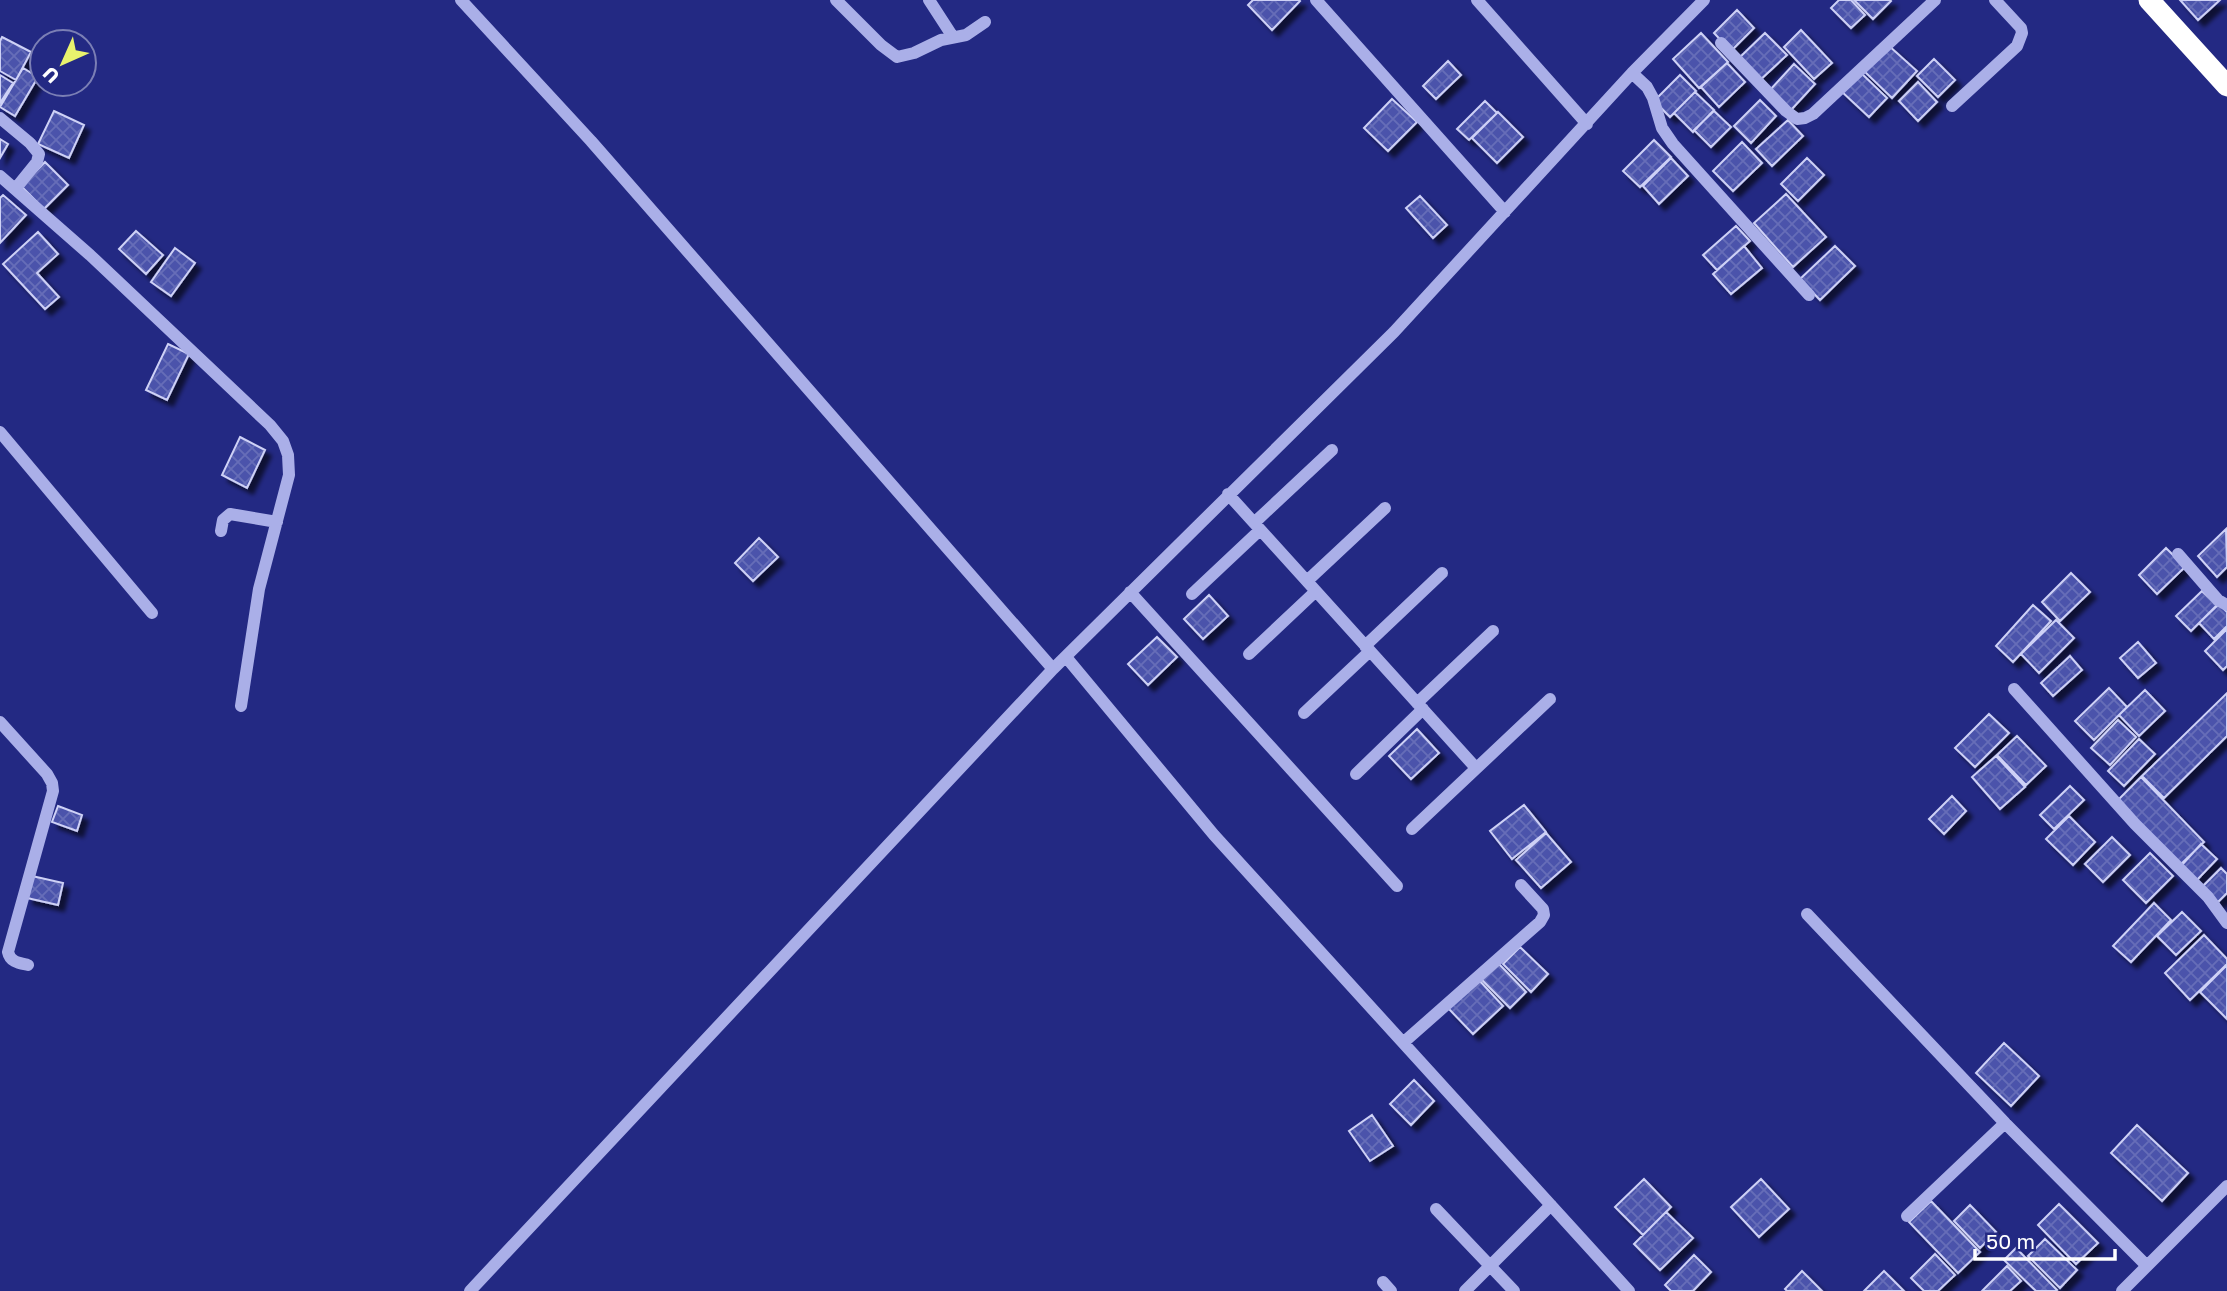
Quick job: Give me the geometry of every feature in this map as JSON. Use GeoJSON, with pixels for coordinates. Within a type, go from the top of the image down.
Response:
{"type":"FeatureCollection","features":[{"type":"Feature","properties":{"kind":"highway"},"geometry":{"type":"LineString","coordinates":[[2149,0],[2227,85]]}},
{"type":"Feature","properties":{"kind":"street"},"geometry":{"type":"LineString","coordinates":[[461,0],[591,141],[1053,669]]}},
{"type":"Feature","properties":{"kind":"street"},"geometry":{"type":"LineString","coordinates":[[836,0],[881,45],[897,57],[966,34],[985,23]]}},
{"type":"Feature","properties":{"kind":"street"},"geometry":{"type":"LineString","coordinates":[[929,0],[953,37]]}},
{"type":"Feature","properties":{"kind":"street"},"geometry":{"type":"LineString","coordinates":[[1316,0],[1506,212]]}},
{"type":"Feature","properties":{"kind":"street"},"geometry":{"type":"LineString","coordinates":[[1477,0],[1587,124]]}},
{"type":"Feature","properties":{"kind":"street"},"geometry":{"type":"LineString","coordinates":[[470,1291],[1053,669],[1394,332],[1632,73],[1704,0]]}},
{"type":"Feature","properties":{"kind":"street"},"geometry":{"type":"LineString","coordinates":[[1721,43],[1786,111],[1797,119],[1805,118],[1813,114],[1935,0]]}},
{"type":"Feature","properties":{"kind":"street"},"geometry":{"type":"LineString","coordinates":[[1952,106],[2017,46],[2020,40],[2021,27],[1996,0]]}},
{"type":"Feature","properties":{"kind":"street"},"geometry":{"type":"LineString","coordinates":[[1632,73],[1647,87],[1662,128],[1673,144],[1809,295]]}},
{"type":"Feature","properties":{"kind":"street"},"geometry":{"type":"LineString","coordinates":[[0,118],[39,154],[37,162],[16,188]]}},
{"type":"Feature","properties":{"kind":"street"},"geometry":{"type":"LineString","coordinates":[[0,176],[270,425],[283,441],[288,455],[289,475],[259,589],[241,706]]}},
{"type":"Feature","properties":{"kind":"street"},"geometry":{"type":"LineString","coordinates":[[0,432],[152,613]]}},
{"type":"Feature","properties":{"kind":"street"},"geometry":{"type":"LineString","coordinates":[[1192,594],[1332,450]]}},
{"type":"Feature","properties":{"kind":"street"},"geometry":{"type":"LineString","coordinates":[[1228,494],[1476,768]]}},
{"type":"Feature","properties":{"kind":"street"},"geometry":{"type":"LineString","coordinates":[[1249,654],[1385,508]]}},
{"type":"Feature","properties":{"kind":"street"},"geometry":{"type":"LineString","coordinates":[[221,531],[223,520],[230,514],[277,522]]}},
{"type":"Feature","properties":{"kind":"street"},"geometry":{"type":"LineString","coordinates":[[2178,554],[2218,600],[2227,605]]}},
{"type":"Feature","properties":{"kind":"street"},"geometry":{"type":"LineString","coordinates":[[1304,713],[1442,573]]}},
{"type":"Feature","properties":{"kind":"street"},"geometry":{"type":"LineString","coordinates":[[1130,592],[1397,886]]}},
{"type":"Feature","properties":{"kind":"street"},"geometry":{"type":"LineString","coordinates":[[1356,774],[1493,631]]}},
{"type":"Feature","properties":{"kind":"street"},"geometry":{"type":"LineString","coordinates":[[1066,657],[1214,835],[1629,1291]]}},
{"type":"Feature","properties":{"kind":"street"},"geometry":{"type":"LineString","coordinates":[[2014,689],[2135,824],[2208,897],[2227,923]]}},
{"type":"Feature","properties":{"kind":"street"},"geometry":{"type":"LineString","coordinates":[[1412,829],[1550,699]]}},
{"type":"Feature","properties":{"kind":"street"},"geometry":{"type":"LineString","coordinates":[[0,722],[52,782],[53,791],[8,952],[8,956],[15,962],[27,965]]}},
{"type":"Feature","properties":{"kind":"street"},"geometry":{"type":"LineString","coordinates":[[1404,1042],[1540,922],[1544,909],[1521,885]]}},
{"type":"Feature","properties":{"kind":"street"},"geometry":{"type":"LineString","coordinates":[[1807,914],[2005,1123],[2147,1266]]}},
{"type":"Feature","properties":{"kind":"street"},"geometry":{"type":"LineString","coordinates":[[1908,1216],[2005,1123]]}},
{"type":"Feature","properties":{"kind":"street"},"geometry":{"type":"LineString","coordinates":[[2122,1291],[2227,1186]]}},
{"type":"Feature","properties":{"kind":"street"},"geometry":{"type":"LineString","coordinates":[[1465,1291],[1551,1205]]}},
{"type":"Feature","properties":{"kind":"street"},"geometry":{"type":"LineString","coordinates":[[1436,1209],[1514,1291]]}},
{"type":"Feature","properties":{"kind":"building"},"geometry":{"type":"Polygon","coordinates":[[[1253,0],[1300,1],[1272,30],[1248,5],[1253,0]]]}},
{"type":"Feature","properties":{"kind":"building"},"geometry":{"type":"Polygon","coordinates":[[[1839,0],[1851,0],[1865,15],[1851,28],[1831,8],[1839,0]]]}},
{"type":"Feature","properties":{"kind":"building"},"geometry":{"type":"Polygon","coordinates":[[[1854,0],[1890,0],[1891,1],[1873,19],[1854,0]]]}},
{"type":"Feature","properties":{"kind":"building"},"geometry":{"type":"Polygon","coordinates":[[[2180,0],[2220,0],[2198,20],[2180,0]]]}},
{"type":"Feature","properties":{"kind":"building"},"geometry":{"type":"Polygon","coordinates":[[[1737,10],[1754,28],[1731,51],[1714,33],[1737,10]]]}},
{"type":"Feature","properties":{"kind":"building"},"geometry":{"type":"Polygon","coordinates":[[[1801,30],[1832,63],[1814,79],[1784,47],[1801,30]]]}},
{"type":"Feature","properties":{"kind":"building"},"geometry":{"type":"Polygon","coordinates":[[[1701,33],[1728,62],[1699,88],[1673,59],[1701,33]]]}},
{"type":"Feature","properties":{"kind":"building"},"geometry":{"type":"Polygon","coordinates":[[[1765,33],[1787,55],[1759,81],[1738,59],[1765,33]]]}},
{"type":"Feature","properties":{"kind":"building"},"geometry":{"type":"Polygon","coordinates":[[[2,37],[28,50],[28,58],[16,80],[0,71],[2,37]]]}},
{"type":"Feature","properties":{"kind":"building"},"geometry":{"type":"Polygon","coordinates":[[[1888,45],[1917,71],[1892,98],[1864,71],[1888,45]]]}},
{"type":"Feature","properties":{"kind":"building"},"geometry":{"type":"Polygon","coordinates":[[[1934,59],[1955,80],[1938,97],[1917,76],[1934,59]]]}},
{"type":"Feature","properties":{"kind":"building"},"geometry":{"type":"Polygon","coordinates":[[[1448,61],[1461,75],[1436,99],[1423,86],[1448,61]]]}},
{"type":"Feature","properties":{"kind":"building"},"geometry":{"type":"Polygon","coordinates":[[[1727,63],[1745,82],[1719,107],[1701,87],[1727,63]]]}},
{"type":"Feature","properties":{"kind":"building"},"geometry":{"type":"Polygon","coordinates":[[[1794,64],[1815,84],[1791,110],[1770,90],[1794,64]]]}},
{"type":"Feature","properties":{"kind":"building"},"geometry":{"type":"Polygon","coordinates":[[[23,68],[28,71],[28,94],[15,116],[0,107],[23,68]]]}},
{"type":"Feature","properties":{"kind":"building"},"geometry":{"type":"Polygon","coordinates":[[[1859,71],[1887,98],[1869,117],[1841,91],[1859,71]]]}},
{"type":"Feature","properties":{"kind":"building"},"geometry":{"type":"Polygon","coordinates":[[[0,75],[13,83],[0,103],[0,75]]]}},
{"type":"Feature","properties":{"kind":"building"},"geometry":{"type":"Polygon","coordinates":[[[1680,75],[1696,91],[1670,117],[1654,101],[1680,75]]]}},
{"type":"Feature","properties":{"kind":"building"},"geometry":{"type":"Polygon","coordinates":[[[1918,82],[1937,102],[1918,121],[1899,101],[1918,82]]]}},
{"type":"Feature","properties":{"kind":"building"},"geometry":{"type":"Polygon","coordinates":[[[1695,92],[1714,110],[1693,132],[1674,113],[1695,92]]]}},
{"type":"Feature","properties":{"kind":"building"},"geometry":{"type":"Polygon","coordinates":[[[1392,99],[1417,122],[1388,151],[1364,128],[1392,99]]]}},
{"type":"Feature","properties":{"kind":"building"},"geometry":{"type":"Polygon","coordinates":[[[1760,100],[1776,116],[1751,143],[1734,126],[1760,100]]]}},
{"type":"Feature","properties":{"kind":"building"},"geometry":{"type":"Polygon","coordinates":[[[1485,101],[1497,113],[1469,140],[1457,129],[1485,101]]]}},
{"type":"Feature","properties":{"kind":"building"},"geometry":{"type":"Polygon","coordinates":[[[54,111],[84,125],[69,158],[38,144],[54,111]]]}},
{"type":"Feature","properties":{"kind":"building"},"geometry":{"type":"Polygon","coordinates":[[[1714,111],[1731,127],[1711,147],[1694,130],[1714,111]]]}},
{"type":"Feature","properties":{"kind":"building"},"geometry":{"type":"Polygon","coordinates":[[[1498,112],[1523,137],[1497,163],[1472,138],[1498,112]]]}},
{"type":"Feature","properties":{"kind":"building"},"geometry":{"type":"Polygon","coordinates":[[[1788,120],[1803,136],[1772,166],[1756,149],[1788,120]]]}},
{"type":"Feature","properties":{"kind":"building"},"geometry":{"type":"Polygon","coordinates":[[[0,139],[8,144],[0,158],[0,139]]]}},
{"type":"Feature","properties":{"kind":"building"},"geometry":{"type":"Polygon","coordinates":[[[1654,140],[1671,157],[1640,187],[1623,171],[1654,140]]]}},
{"type":"Feature","properties":{"kind":"building"},"geometry":{"type":"Polygon","coordinates":[[[1742,142],[1762,163],[1733,191],[1713,171],[1742,142]]]}},
{"type":"Feature","properties":{"kind":"building"},"geometry":{"type":"Polygon","coordinates":[[[1671,158],[1688,176],[1659,204],[1643,186],[1671,158]]]}},
{"type":"Feature","properties":{"kind":"building"},"geometry":{"type":"Polygon","coordinates":[[[1807,158],[1824,175],[1798,201],[1781,184],[1807,158]]]}},
{"type":"Feature","properties":{"kind":"building"},"geometry":{"type":"Polygon","coordinates":[[[45,162],[68,185],[44,209],[21,186],[45,162]]]}},
{"type":"Feature","properties":{"kind":"building"},"geometry":{"type":"Polygon","coordinates":[[[1786,194],[1826,237],[1793,267],[1754,223],[1786,194]]]}},
{"type":"Feature","properties":{"kind":"building"},"geometry":{"type":"Polygon","coordinates":[[[3,195],[26,215],[0,243],[0,198],[3,195]]]}},
{"type":"Feature","properties":{"kind":"building"},"geometry":{"type":"Polygon","coordinates":[[[1420,196],[1447,225],[1433,238],[1406,208],[1420,196]]]}},
{"type":"Feature","properties":{"kind":"building"},"geometry":{"type":"Polygon","coordinates":[[[1736,226],[1750,241],[1717,270],[1703,255],[1736,226]]]}},
{"type":"Feature","properties":{"kind":"building"},"geometry":{"type":"Polygon","coordinates":[[[136,231],[163,255],[146,274],[119,249],[136,231]]]}},
{"type":"Feature","properties":{"kind":"building"},"geometry":{"type":"Polygon","coordinates":[[[38,232],[58,254],[37,273],[59,297],[45,309],[3,264],[38,232]]]}},
{"type":"Feature","properties":{"kind":"building"},"geometry":{"type":"Polygon","coordinates":[[[1744,246],[1762,268],[1731,294],[1713,274],[1744,246]]]}},
{"type":"Feature","properties":{"kind":"building"},"geometry":{"type":"Polygon","coordinates":[[[1835,246],[1855,266],[1820,300],[1800,279],[1835,246]]]}},
{"type":"Feature","properties":{"kind":"building"},"geometry":{"type":"Polygon","coordinates":[[[175,248],[195,263],[171,296],[151,282],[175,248]]]}},
{"type":"Feature","properties":{"kind":"building"},"geometry":{"type":"Polygon","coordinates":[[[168,344],[189,354],[167,400],[146,390],[168,344]]]}},
{"type":"Feature","properties":{"kind":"building"},"geometry":{"type":"Polygon","coordinates":[[[240,437],[265,450],[247,488],[222,475],[240,437]]]}},
{"type":"Feature","properties":{"kind":"building"},"geometry":{"type":"Polygon","coordinates":[[[2226,529],[2227,567],[2217,577],[2198,556],[2226,529]]]}},
{"type":"Feature","properties":{"kind":"building"},"geometry":{"type":"Polygon","coordinates":[[[759,538],[778,557],[753,581],[735,563],[759,538]]]}},
{"type":"Feature","properties":{"kind":"building"},"geometry":{"type":"Polygon","coordinates":[[[2166,548],[2185,567],[2157,594],[2139,575],[2166,548]]]}},
{"type":"Feature","properties":{"kind":"building"},"geometry":{"type":"Polygon","coordinates":[[[2071,573],[2090,592],[2060,621],[2042,602],[2071,573]]]}},
{"type":"Feature","properties":{"kind":"building"},"geometry":{"type":"Polygon","coordinates":[[[2202,591],[2217,605],[2191,631],[2176,616],[2202,591]]]}},
{"type":"Feature","properties":{"kind":"building"},"geometry":{"type":"Polygon","coordinates":[[[1209,595],[1228,616],[1203,639],[1184,619],[1209,595]]]}},
{"type":"Feature","properties":{"kind":"building"},"geometry":{"type":"Polygon","coordinates":[[[2219,604],[2227,612],[2227,626],[2214,639],[2199,623],[2219,604]]]}},
{"type":"Feature","properties":{"kind":"building"},"geometry":{"type":"Polygon","coordinates":[[[2033,605],[2051,621],[2013,662],[1996,646],[2033,605]]]}},
{"type":"Feature","properties":{"kind":"building"},"geometry":{"type":"Polygon","coordinates":[[[2056,620],[2074,638],[2039,673],[2021,654],[2056,620]]]}},
{"type":"Feature","properties":{"kind":"building"},"geometry":{"type":"Polygon","coordinates":[[[2227,629],[2227,666],[2223,670],[2205,651],[2227,629]]]}},
{"type":"Feature","properties":{"kind":"building"},"geometry":{"type":"Polygon","coordinates":[[[1157,637],[1177,657],[1148,685],[1128,664],[1157,637]]]}},
{"type":"Feature","properties":{"kind":"building"},"geometry":{"type":"Polygon","coordinates":[[[2138,642],[2156,663],[2138,678],[2120,658],[2138,642]]]}},
{"type":"Feature","properties":{"kind":"building"},"geometry":{"type":"Polygon","coordinates":[[[2070,656],[2082,670],[2053,696],[2041,683],[2070,656]]]}},
{"type":"Feature","properties":{"kind":"building"},"geometry":{"type":"Polygon","coordinates":[[[2109,688],[2127,707],[2094,740],[2075,721],[2109,688]]]}},
{"type":"Feature","properties":{"kind":"building"},"geometry":{"type":"Polygon","coordinates":[[[2145,690],[2165,711],[2139,736],[2119,715],[2145,690]]]}},
{"type":"Feature","properties":{"kind":"building"},"geometry":{"type":"Polygon","coordinates":[[[2227,693],[2227,736],[2164,798],[2142,776],[2227,693]]]}},
{"type":"Feature","properties":{"kind":"building"},"geometry":{"type":"Polygon","coordinates":[[[1989,714],[2009,733],[1975,767],[1955,748],[1989,714]]]}},
{"type":"Feature","properties":{"kind":"building"},"geometry":{"type":"Polygon","coordinates":[[[2118,720],[2136,737],[2110,765],[2091,748],[2118,720]]]}},
{"type":"Feature","properties":{"kind":"building"},"geometry":{"type":"Polygon","coordinates":[[[1417,729],[1439,753],[1411,779],[1389,756],[1417,729]]]}},
{"type":"Feature","properties":{"kind":"building"},"geometry":{"type":"Polygon","coordinates":[[[2017,736],[2046,766],[2026,785],[1997,755],[2017,736]]]}},
{"type":"Feature","properties":{"kind":"building"},"geometry":{"type":"Polygon","coordinates":[[[2139,739],[2155,754],[2124,786],[2108,771],[2139,739]]]}},
{"type":"Feature","properties":{"kind":"building"},"geometry":{"type":"Polygon","coordinates":[[[1996,756],[2025,787],[2000,809],[1972,777],[1996,756]]]}},
{"type":"Feature","properties":{"kind":"building"},"geometry":{"type":"Polygon","coordinates":[[[2141,777],[2204,842],[2179,866],[2117,801],[2141,777]]]}},
{"type":"Feature","properties":{"kind":"building"},"geometry":{"type":"Polygon","coordinates":[[[2070,786],[2084,800],[2054,829],[2040,815],[2070,786]]]}},
{"type":"Feature","properties":{"kind":"building"},"geometry":{"type":"Polygon","coordinates":[[[1952,796],[1966,811],[1944,834],[1929,819],[1952,796]]]}},
{"type":"Feature","properties":{"kind":"building"},"geometry":{"type":"Polygon","coordinates":[[[1524,805],[1546,832],[1512,859],[1490,831],[1524,805]]]}},
{"type":"Feature","properties":{"kind":"building"},"geometry":{"type":"Polygon","coordinates":[[[58,806],[82,815],[77,831],[52,822],[58,806]]]}},
{"type":"Feature","properties":{"kind":"building"},"geometry":{"type":"Polygon","coordinates":[[[2069,816],[2095,842],[2073,865],[2046,839],[2069,816]]]}},
{"type":"Feature","properties":{"kind":"building"},"geometry":{"type":"Polygon","coordinates":[[[1546,833],[1571,862],[1541,888],[1516,860],[1546,833]]]}},
{"type":"Feature","properties":{"kind":"building"},"geometry":{"type":"Polygon","coordinates":[[[2112,837],[2130,855],[2103,882],[2085,864],[2112,837]]]}},
{"type":"Feature","properties":{"kind":"building"},"geometry":{"type":"Polygon","coordinates":[[[2201,844],[2217,859],[2196,881],[2181,866],[2201,844]]]}},
{"type":"Feature","properties":{"kind":"building"},"geometry":{"type":"Polygon","coordinates":[[[2150,853],[2173,876],[2146,903],[2123,880],[2150,853]]]}},
{"type":"Feature","properties":{"kind":"building"},"geometry":{"type":"Polygon","coordinates":[[[2221,868],[2227,874],[2227,893],[2217,903],[2202,887],[2221,868]]]}},
{"type":"Feature","properties":{"kind":"building"},"geometry":{"type":"Polygon","coordinates":[[[32,876],[63,883],[58,905],[27,898],[32,876]]]}},
{"type":"Feature","properties":{"kind":"building"},"geometry":{"type":"Polygon","coordinates":[[[2154,903],[2171,920],[2131,962],[2113,946],[2154,903]]]}},
{"type":"Feature","properties":{"kind":"building"},"geometry":{"type":"Polygon","coordinates":[[[2182,912],[2201,931],[2176,955],[2157,936],[2182,912]]]}},
{"type":"Feature","properties":{"kind":"building"},"geometry":{"type":"Polygon","coordinates":[[[2204,935],[2227,959],[2227,964],[2190,1000],[2165,973],[2204,935]]]}},
{"type":"Feature","properties":{"kind":"building"},"geometry":{"type":"Polygon","coordinates":[[[1520,947],[1548,974],[1531,992],[1503,964],[1520,947]]]}},
{"type":"Feature","properties":{"kind":"building"},"geometry":{"type":"Polygon","coordinates":[[[1498,963],[1526,992],[1510,1008],[1481,979],[1498,963]]]}},
{"type":"Feature","properties":{"kind":"building"},"geometry":{"type":"Polygon","coordinates":[[[2227,965],[2227,1019],[2200,992],[2227,965]]]}},
{"type":"Feature","properties":{"kind":"building"},"geometry":{"type":"Polygon","coordinates":[[[1478,979],[1503,1006],[1473,1034],[1448,1008],[1478,979]]]}},
{"type":"Feature","properties":{"kind":"building"},"geometry":{"type":"Polygon","coordinates":[[[2004,1043],[2039,1076],[2011,1106],[1976,1073],[2004,1043]]]}},
{"type":"Feature","properties":{"kind":"building"},"geometry":{"type":"Polygon","coordinates":[[[1414,1080],[1434,1101],[1411,1125],[1390,1104],[1414,1080]]]}},
{"type":"Feature","properties":{"kind":"building"},"geometry":{"type":"Polygon","coordinates":[[[1372,1115],[1393,1146],[1370,1161],[1349,1131],[1372,1115]]]}},
{"type":"Feature","properties":{"kind":"building"},"geometry":{"type":"Polygon","coordinates":[[[2137,1125],[2188,1173],[2162,1201],[2111,1153],[2137,1125]]]}},
{"type":"Feature","properties":{"kind":"building"},"geometry":{"type":"Polygon","coordinates":[[[1644,1179],[1671,1207],[1643,1235],[1615,1207],[1644,1179]]]}},
{"type":"Feature","properties":{"kind":"building"},"geometry":{"type":"Polygon","coordinates":[[[1761,1179],[1789,1209],[1759,1237],[1731,1207],[1761,1179]]]}},
{"type":"Feature","properties":{"kind":"building"},"geometry":{"type":"Polygon","coordinates":[[[1931,1201],[1980,1252],[1958,1273],[1909,1222],[1931,1201]]]}},
{"type":"Feature","properties":{"kind":"building"},"geometry":{"type":"Polygon","coordinates":[[[2059,1204],[2098,1243],[2076,1264],[2038,1225],[2059,1204]]]}},
{"type":"Feature","properties":{"kind":"building"},"geometry":{"type":"Polygon","coordinates":[[[1970,1205],[1996,1232],[1980,1248],[1954,1221],[1970,1205]]]}},
{"type":"Feature","properties":{"kind":"building"},"geometry":{"type":"Polygon","coordinates":[[[1666,1212],[1693,1238],[1660,1270],[1634,1244],[1666,1212]]]}},
{"type":"Feature","properties":{"kind":"building"},"geometry":{"type":"Polygon","coordinates":[[[2045,1239],[2077,1270],[2060,1288],[2028,1256],[2045,1239]]]}},
{"type":"Feature","properties":{"kind":"building"},"geometry":{"type":"Polygon","coordinates":[[[2016,1248],[2056,1291],[2036,1291],[2004,1260],[2016,1248]]]}},
{"type":"Feature","properties":{"kind":"building"},"geometry":{"type":"Polygon","coordinates":[[[1935,1254],[1955,1275],[1938,1291],[1924,1291],[1911,1278],[1935,1254]]]}},
{"type":"Feature","properties":{"kind":"building"},"geometry":{"type":"Polygon","coordinates":[[[1694,1255],[1711,1272],[1693,1291],[1671,1291],[1665,1285],[1694,1255]]]}},
{"type":"Feature","properties":{"kind":"building"},"geometry":{"type":"Polygon","coordinates":[[[2007,1266],[2021,1281],[2010,1291],[1982,1291],[2007,1266]]]}},
{"type":"Feature","properties":{"kind":"building"},"geometry":{"type":"Polygon","coordinates":[[[1802,1271],[1822,1291],[1785,1289],[1802,1271]]]}},
{"type":"Feature","properties":{"kind":"building"},"geometry":{"type":"Polygon","coordinates":[[[1884,1271],[1904,1291],[1864,1291],[1884,1271]]]}}]}
